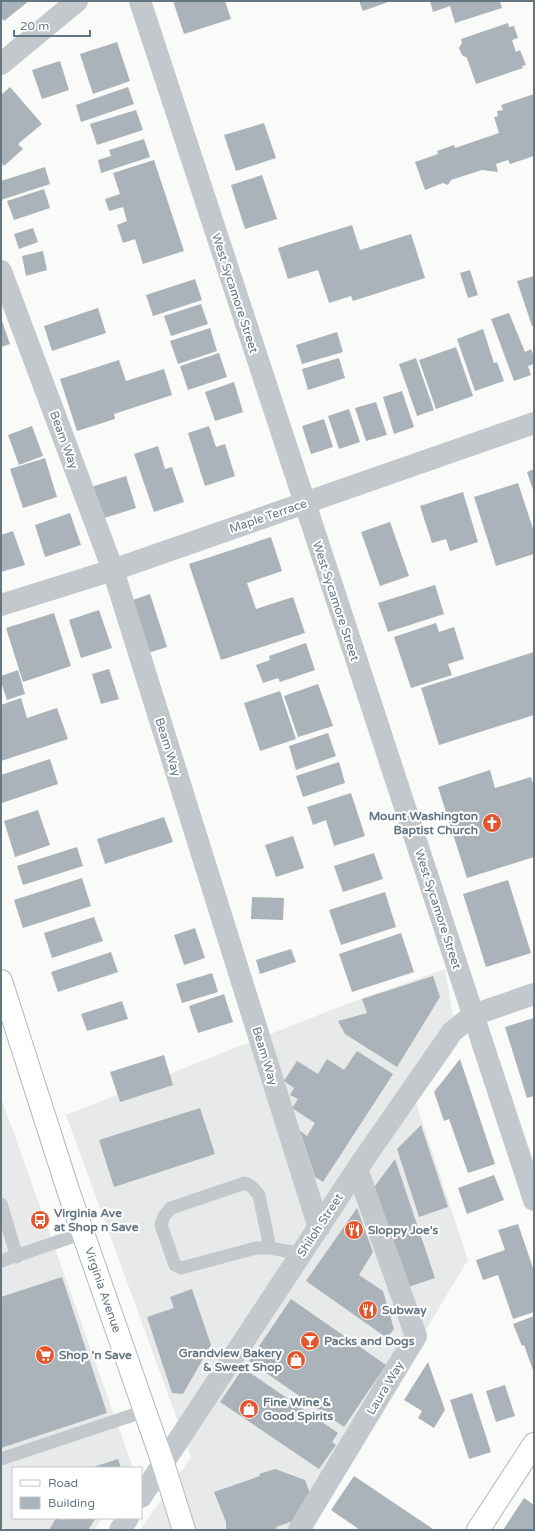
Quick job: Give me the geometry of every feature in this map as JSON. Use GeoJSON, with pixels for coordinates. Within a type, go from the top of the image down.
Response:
{"type":"FeatureCollection","features":[{"type":"Feature","properties":{"kind":"street"},"geometry":{"type":"LineString","coordinates":[[1,64],[77,1]]}},
{"type":"Feature","properties":{"kind":"street","name":"West Sycamore Street"},"geometry":{"type":"LineString","coordinates":[[140,1],[304,504],[534,1200]]}},
{"type":"Feature","properties":{"kind":"street","name":"Beam Way"},"geometry":{"type":"LineString","coordinates":[[1,271],[113,570],[319,1228]]}},
{"type":"Feature","properties":{"kind":"street","name":"Maple Terrace"},"geometry":{"type":"LineString","coordinates":[[1,605],[113,570],[534,423]]}},
{"type":"Feature","properties":{"kind":"street","name":"Virginia Avenue"},"geometry":{"type":"LineString","coordinates":[[1,981],[6,1016],[145,1411],[184,1530]]}},
{"type":"Feature","properties":{"kind":"street","name":"Shiloh Street"},"geometry":{"type":"LineString","coordinates":[[142,1495],[357,1169],[452,1032],[473,1015],[534,994]]}},
{"type":"Feature","properties":{"kind":"street","name":"Laura Way"},"geometry":{"type":"LineString","coordinates":[[299,1530],[416,1336],[357,1169]]}},
{"type":"Feature","properties":{"kind":"street"},"geometry":{"type":"LineString","coordinates":[[478,1530],[534,1444]]}},
{"type":"Feature","properties":{"kind":"street"},"geometry":{"type":"LineString","coordinates":[[120,1530],[127,1519]]}},
{"type":"Feature","properties":{"kind":"lane"},"geometry":{"type":"LineString","coordinates":[[270,1248],[259,1196],[251,1186],[245,1183],[171,1208],[164,1216],[161,1225],[175,1265],[181,1268],[256,1248],[270,1248],[302,1254]]}},
{"type":"Feature","properties":{"kind":"lane"},"geometry":{"type":"LineString","coordinates":[[1,1204],[17,1257]]}},
{"type":"Feature","properties":{"kind":"lane"},"geometry":{"type":"LineString","coordinates":[[1,1261],[17,1257],[83,1234]]}},
{"type":"Feature","properties":{"kind":"lane"},"geometry":{"type":"LineString","coordinates":[[1,1458],[145,1411]]}},
{"type":"Feature","properties":{"kind":"shaded area"},"geometry":{"type":"Polygon","coordinates":[[[445,969],[458,1044],[416,1103],[468,1260],[305,1530],[140,1530],[191,1457],[66,1115],[344,1005],[445,969]]]}},
{"type":"Feature","properties":{"kind":"shaded area"},"geometry":{"type":"Polygon","coordinates":[[[1,1097],[133,1467],[12,1467],[12,1519],[101,1519],[94,1530],[7,1530],[1,1526],[1,1097]]]}},
{"type":"Feature","properties":{"kind":"building"},"geometry":{"type":"Polygon","coordinates":[[[1,1],[29,1],[4,21],[1,17],[1,1]]]}},
{"type":"Feature","properties":{"kind":"building"},"geometry":{"type":"Polygon","coordinates":[[[173,1],[225,1],[231,19],[184,34],[173,1]]]}},
{"type":"Feature","properties":{"kind":"building"},"geometry":{"type":"Polygon","coordinates":[[[359,1],[391,1],[363,11],[359,1]]]}},
{"type":"Feature","properties":{"kind":"building"},"geometry":{"type":"Polygon","coordinates":[[[430,1],[500,1],[502,8],[455,23],[450,6],[433,12],[430,1]]]}},
{"type":"Feature","properties":{"kind":"building"},"geometry":{"type":"Polygon","coordinates":[[[508,23],[509,27],[514,26],[518,38],[512,40],[516,52],[520,50],[526,65],[522,66],[523,68],[476,84],[467,58],[462,55],[459,48],[462,43],[461,39],[508,23]]]}},
{"type":"Feature","properties":{"kind":"building"},"geometry":{"type":"Polygon","coordinates":[[[117,42],[130,81],[93,94],[80,54],[117,42]]]}},
{"type":"Feature","properties":{"kind":"building"},"geometry":{"type":"Polygon","coordinates":[[[60,61],[69,90],[42,99],[32,70],[60,61]]]}},
{"type":"Feature","properties":{"kind":"building"},"geometry":{"type":"Polygon","coordinates":[[[10,87],[42,124],[18,144],[23,149],[4,166],[1,162],[1,95],[10,87]]]}},
{"type":"Feature","properties":{"kind":"building"},"geometry":{"type":"Polygon","coordinates":[[[128,87],[134,104],[81,122],[76,105],[128,87]]]}},
{"type":"Feature","properties":{"kind":"building"},"geometry":{"type":"Polygon","coordinates":[[[534,94],[534,156],[510,164],[508,160],[496,164],[498,172],[482,170],[451,180],[448,185],[443,183],[425,190],[415,162],[438,154],[437,151],[454,145],[455,148],[499,133],[494,117],[498,116],[497,111],[503,110],[501,105],[534,94]]]}},
{"type":"Feature","properties":{"kind":"building"},"geometry":{"type":"Polygon","coordinates":[[[136,110],[143,130],[97,145],[90,124],[136,110]]]}},
{"type":"Feature","properties":{"kind":"building"},"geometry":{"type":"Polygon","coordinates":[[[264,123],[276,158],[236,171],[224,135],[264,123]]]}},
{"type":"Feature","properties":{"kind":"building"},"geometry":{"type":"Polygon","coordinates":[[[144,139],[150,157],[101,173],[98,160],[111,156],[109,150],[144,139]]]}},
{"type":"Feature","properties":{"kind":"building"},"geometry":{"type":"Polygon","coordinates":[[[154,160],[184,251],[143,264],[135,239],[123,243],[117,225],[127,221],[123,207],[109,211],[105,199],[120,194],[113,173],[154,160]]]}},
{"type":"Feature","properties":{"kind":"building"},"geometry":{"type":"Polygon","coordinates":[[[45,167],[50,184],[1,200],[1,181],[45,167]]]}},
{"type":"Feature","properties":{"kind":"building"},"geometry":{"type":"Polygon","coordinates":[[[262,175],[277,219],[245,229],[231,185],[262,175]]]}},
{"type":"Feature","properties":{"kind":"building"},"geometry":{"type":"Polygon","coordinates":[[[44,189],[50,208],[14,220],[7,201],[44,189]]]}},
{"type":"Feature","properties":{"kind":"building"},"geometry":{"type":"Polygon","coordinates":[[[352,225],[360,250],[411,234],[425,278],[353,301],[351,296],[329,303],[318,270],[288,279],[278,248],[352,225]]]}},
{"type":"Feature","properties":{"kind":"building"},"geometry":{"type":"Polygon","coordinates":[[[33,228],[38,242],[19,249],[14,234],[33,228]]]}},
{"type":"Feature","properties":{"kind":"building"},"geometry":{"type":"Polygon","coordinates":[[[43,251],[47,270],[26,276],[22,256],[43,251]]]}},
{"type":"Feature","properties":{"kind":"building"},"geometry":{"type":"Polygon","coordinates":[[[470,270],[478,295],[468,298],[460,273],[470,270]]]}},
{"type":"Feature","properties":{"kind":"building"},"geometry":{"type":"Polygon","coordinates":[[[534,276],[534,326],[532,326],[517,281],[534,276]]]}},
{"type":"Feature","properties":{"kind":"building"},"geometry":{"type":"Polygon","coordinates":[[[195,279],[202,300],[153,316],[146,295],[195,279]]]}},
{"type":"Feature","properties":{"kind":"building"},"geometry":{"type":"Polygon","coordinates":[[[201,304],[208,324],[171,336],[164,316],[201,304]]]}},
{"type":"Feature","properties":{"kind":"building"},"geometry":{"type":"Polygon","coordinates":[[[98,308],[106,333],[52,351],[44,326],[98,308]]]}},
{"type":"Feature","properties":{"kind":"building"},"geometry":{"type":"Polygon","coordinates":[[[509,313],[525,352],[531,349],[534,357],[534,364],[528,366],[531,375],[514,381],[491,319],[509,313]]]}},
{"type":"Feature","properties":{"kind":"building"},"geometry":{"type":"Polygon","coordinates":[[[1,318],[10,344],[1,347],[1,318]]]}},
{"type":"Feature","properties":{"kind":"building"},"geometry":{"type":"Polygon","coordinates":[[[210,328],[217,351],[178,364],[170,341],[210,328]]]}},
{"type":"Feature","properties":{"kind":"building"},"geometry":{"type":"Polygon","coordinates":[[[483,329],[494,363],[497,362],[504,381],[475,391],[457,339],[483,329]]]}},
{"type":"Feature","properties":{"kind":"building"},"geometry":{"type":"Polygon","coordinates":[[[337,332],[343,352],[302,364],[296,345],[337,332]]]}},
{"type":"Feature","properties":{"kind":"building"},"geometry":{"type":"Polygon","coordinates":[[[456,347],[473,396],[436,409],[419,360],[456,347]]]}},
{"type":"Feature","properties":{"kind":"building"},"geometry":{"type":"Polygon","coordinates":[[[219,353],[227,377],[188,390],[180,366],[219,353]]]}},
{"type":"Feature","properties":{"kind":"building"},"geometry":{"type":"Polygon","coordinates":[[[339,358],[345,378],[308,390],[302,369],[339,358]]]}},
{"type":"Feature","properties":{"kind":"building"},"geometry":{"type":"Polygon","coordinates":[[[416,358],[434,410],[417,416],[399,364],[416,358]]]}},
{"type":"Feature","properties":{"kind":"building"},"geometry":{"type":"Polygon","coordinates":[[[119,360],[126,381],[164,369],[172,395],[114,414],[115,419],[77,431],[60,379],[119,360]]]}},
{"type":"Feature","properties":{"kind":"building"},"geometry":{"type":"Polygon","coordinates":[[[234,382],[243,412],[215,421],[205,392],[234,382]]]}},
{"type":"Feature","properties":{"kind":"building"},"geometry":{"type":"Polygon","coordinates":[[[402,391],[414,427],[394,434],[383,397],[402,391]]]}},
{"type":"Feature","properties":{"kind":"building"},"geometry":{"type":"Polygon","coordinates":[[[376,402],[387,435],[366,441],[355,408],[376,402]]]}},
{"type":"Feature","properties":{"kind":"building"},"geometry":{"type":"Polygon","coordinates":[[[349,409],[360,442],[339,449],[328,416],[349,409]]]}},
{"type":"Feature","properties":{"kind":"building"},"geometry":{"type":"Polygon","coordinates":[[[324,419],[333,447],[311,454],[302,426],[324,419]]]}},
{"type":"Feature","properties":{"kind":"building"},"geometry":{"type":"Polygon","coordinates":[[[32,426],[43,456],[19,465],[8,435],[32,426]]]}},
{"type":"Feature","properties":{"kind":"building"},"geometry":{"type":"Polygon","coordinates":[[[209,426],[216,447],[225,444],[235,476],[205,486],[188,433],[209,426]]]}},
{"type":"Feature","properties":{"kind":"building"},"geometry":{"type":"Polygon","coordinates":[[[158,446],[165,469],[172,467],[184,502],[154,512],[134,454],[158,446]]]}},
{"type":"Feature","properties":{"kind":"building"},"geometry":{"type":"Polygon","coordinates":[[[45,458],[57,497],[23,508],[10,469],[45,458]]]}},
{"type":"Feature","properties":{"kind":"building"},"geometry":{"type":"Polygon","coordinates":[[[534,469],[534,493],[527,472],[534,469]]]}},
{"type":"Feature","properties":{"kind":"building"},"geometry":{"type":"Polygon","coordinates":[[[126,476],[136,508],[101,519],[91,487],[126,476]]]}},
{"type":"Feature","properties":{"kind":"building"},"geometry":{"type":"Polygon","coordinates":[[[518,483],[534,532],[534,554],[496,566],[474,497],[518,483]]]}},
{"type":"Feature","properties":{"kind":"building"},"geometry":{"type":"Polygon","coordinates":[[[463,492],[478,542],[450,551],[446,539],[432,543],[420,506],[463,492]]]}},
{"type":"Feature","properties":{"kind":"building"},"geometry":{"type":"Polygon","coordinates":[[[70,513],[81,545],[45,557],[35,525],[70,513]]]}},
{"type":"Feature","properties":{"kind":"building"},"geometry":{"type":"Polygon","coordinates":[[[390,522],[409,576],[380,586],[361,532],[390,522]]]}},
{"type":"Feature","properties":{"kind":"building"},"geometry":{"type":"Polygon","coordinates":[[[13,531],[25,565],[1,572],[1,535],[13,531]]]}},
{"type":"Feature","properties":{"kind":"building"},"geometry":{"type":"Polygon","coordinates":[[[271,537],[282,571],[247,583],[256,609],[293,597],[305,633],[221,660],[189,564],[271,537]]]}},
{"type":"Feature","properties":{"kind":"building"},"geometry":{"type":"Polygon","coordinates":[[[435,585],[444,614],[388,632],[378,603],[435,585]]]}},
{"type":"Feature","properties":{"kind":"building"},"geometry":{"type":"Polygon","coordinates":[[[150,594],[167,647],[148,653],[130,601],[150,594]]]}},
{"type":"Feature","properties":{"kind":"building"},"geometry":{"type":"Polygon","coordinates":[[[99,610],[112,648],[81,658],[69,620],[99,610]]]}},
{"type":"Feature","properties":{"kind":"building"},"geometry":{"type":"Polygon","coordinates":[[[54,613],[71,666],[23,682],[6,628],[54,613]]]}},
{"type":"Feature","properties":{"kind":"building"},"geometry":{"type":"Polygon","coordinates":[[[436,623],[439,632],[454,627],[464,659],[448,664],[452,675],[411,688],[394,637],[436,623]]]}},
{"type":"Feature","properties":{"kind":"building"},"geometry":{"type":"Polygon","coordinates":[[[306,643],[315,670],[280,682],[278,678],[263,683],[256,665],[270,660],[269,656],[306,643]]]}},
{"type":"Feature","properties":{"kind":"building"},"geometry":{"type":"Polygon","coordinates":[[[534,652],[534,715],[439,745],[421,688],[534,652]]]}},
{"type":"Feature","properties":{"kind":"building"},"geometry":{"type":"Polygon","coordinates":[[[109,669],[119,699],[101,704],[92,674],[109,669]]]}},
{"type":"Feature","properties":{"kind":"building"},"geometry":{"type":"Polygon","coordinates":[[[18,670],[25,694],[7,700],[1,682],[1,676],[18,670]]]}},
{"type":"Feature","properties":{"kind":"building"},"geometry":{"type":"Polygon","coordinates":[[[318,684],[333,726],[298,737],[284,696],[318,684]]]}},
{"type":"Feature","properties":{"kind":"building"},"geometry":{"type":"Polygon","coordinates":[[[280,691],[296,739],[260,751],[244,703],[280,691]]]}},
{"type":"Feature","properties":{"kind":"building"},"geometry":{"type":"Polygon","coordinates":[[[21,698],[27,718],[57,708],[68,739],[1,761],[1,705],[21,698]]]}},
{"type":"Feature","properties":{"kind":"building"},"geometry":{"type":"Polygon","coordinates":[[[328,733],[336,756],[296,770],[289,746],[328,733]]]}},
{"type":"Feature","properties":{"kind":"building"},"geometry":{"type":"Polygon","coordinates":[[[50,759],[58,784],[2,803],[1,775],[50,759]]]}},
{"type":"Feature","properties":{"kind":"building"},"geometry":{"type":"Polygon","coordinates":[[[339,762],[345,783],[303,797],[296,776],[339,762]]]}},
{"type":"Feature","properties":{"kind":"building","name":"Mount Washington Baptist Church"},"geometry":{"type":"Polygon","coordinates":[[[490,770],[495,788],[531,777],[534,787],[534,857],[467,878],[438,787],[490,770]]]}},
{"type":"Feature","properties":{"kind":"building"},"geometry":{"type":"Polygon","coordinates":[[[351,793],[365,836],[334,846],[326,820],[313,825],[307,807],[351,793]]]}},
{"type":"Feature","properties":{"kind":"building"},"geometry":{"type":"Polygon","coordinates":[[[38,810],[50,845],[15,857],[4,821],[38,810]]]}},
{"type":"Feature","properties":{"kind":"building"},"geometry":{"type":"Polygon","coordinates":[[[164,817],[173,842],[105,864],[97,839],[164,817]]]}},
{"type":"Feature","properties":{"kind":"building"},"geometry":{"type":"Polygon","coordinates":[[[293,836],[304,868],[276,877],[265,845],[293,836]]]}},
{"type":"Feature","properties":{"kind":"building"},"geometry":{"type":"Polygon","coordinates":[[[77,847],[83,866],[23,885],[17,866],[77,847]]]}},
{"type":"Feature","properties":{"kind":"building"},"geometry":{"type":"Polygon","coordinates":[[[374,853],[383,879],[343,892],[334,866],[374,853]]]}},
{"type":"Feature","properties":{"kind":"building"},"geometry":{"type":"Polygon","coordinates":[[[82,878],[91,906],[23,928],[14,900],[82,878]]]}},
{"type":"Feature","properties":{"kind":"building"},"geometry":{"type":"Polygon","coordinates":[[[508,880],[531,953],[486,967],[463,894],[508,880]]]}},
{"type":"Feature","properties":{"kind":"building"},"geometry":{"type":"Polygon","coordinates":[[[385,892],[396,927],[341,945],[329,910],[385,892]]]}},
{"type":"Feature","properties":{"kind":"building"},"geometry":{"type":"Polygon","coordinates":[[[252,897],[284,898],[283,920],[251,919],[252,897]]]}},
{"type":"Feature","properties":{"kind":"building"},"geometry":{"type":"Polygon","coordinates":[[[94,917],[103,941],[52,958],[44,933],[94,917]]]}},
{"type":"Feature","properties":{"kind":"building"},"geometry":{"type":"Polygon","coordinates":[[[195,928],[205,958],[184,965],[174,935],[195,928]]]}},
{"type":"Feature","properties":{"kind":"building"},"geometry":{"type":"Polygon","coordinates":[[[401,933],[414,972],[352,992],[339,954],[401,933]]]}},
{"type":"Feature","properties":{"kind":"building"},"geometry":{"type":"Polygon","coordinates":[[[291,949],[296,962],[260,974],[256,960],[291,949]]]}},
{"type":"Feature","properties":{"kind":"building"},"geometry":{"type":"Polygon","coordinates":[[[111,952],[118,972],[58,992],[51,972],[111,952]]]}},
{"type":"Feature","properties":{"kind":"building"},"geometry":{"type":"Polygon","coordinates":[[[212,973],[218,992],[182,1003],[176,984],[212,973]]]}},
{"type":"Feature","properties":{"kind":"building"},"geometry":{"type":"Polygon","coordinates":[[[433,976],[440,997],[397,1067],[345,1034],[338,1021],[367,1013],[362,999],[433,976]]]}},
{"type":"Feature","properties":{"kind":"building"},"geometry":{"type":"Polygon","coordinates":[[[224,994],[233,1022],[198,1033],[189,1006],[224,994]]]}},
{"type":"Feature","properties":{"kind":"building"},"geometry":{"type":"Polygon","coordinates":[[[122,1001],[128,1019],[87,1031],[81,1014],[122,1001]]]}},
{"type":"Feature","properties":{"kind":"building"},"geometry":{"type":"Polygon","coordinates":[[[534,1018],[534,1096],[527,1098],[505,1027],[534,1018]]]}},
{"type":"Feature","properties":{"kind":"building"},"geometry":{"type":"Polygon","coordinates":[[[357,1051],[393,1074],[323,1182],[315,1177],[300,1131],[307,1136],[315,1123],[292,1108],[298,1099],[290,1095],[294,1088],[284,1081],[297,1061],[318,1074],[327,1059],[344,1070],[357,1051]]]}},
{"type":"Feature","properties":{"kind":"building"},"geometry":{"type":"Polygon","coordinates":[[[164,1055],[173,1085],[120,1102],[110,1072],[164,1055]]]}},
{"type":"Feature","properties":{"kind":"building"},"geometry":{"type":"Polygon","coordinates":[[[460,1059],[495,1164],[468,1173],[449,1119],[444,1121],[434,1092],[460,1059]]]}},
{"type":"Feature","properties":{"kind":"building"},"geometry":{"type":"Polygon","coordinates":[[[200,1108],[215,1154],[114,1187],[99,1140],[200,1108]]]}},
{"type":"Feature","properties":{"kind":"building"},"geometry":{"type":"Polygon","coordinates":[[[421,1125],[448,1207],[419,1217],[397,1149],[421,1125]]]}},
{"type":"Feature","properties":{"kind":"building"},"geometry":{"type":"Polygon","coordinates":[[[395,1159],[435,1278],[405,1288],[372,1190],[395,1159]]]}},
{"type":"Feature","properties":{"kind":"building"},"geometry":{"type":"Polygon","coordinates":[[[494,1175],[504,1200],[467,1214],[458,1188],[494,1175]]]}},
{"type":"Feature","properties":{"kind":"building","name":"Subway"},"geometry":{"type":"Polygon","coordinates":[[[357,1208],[373,1252],[359,1275],[383,1291],[394,1329],[387,1338],[306,1281],[357,1208]]]}},
{"type":"Feature","properties":{"kind":"building"},"geometry":{"type":"Polygon","coordinates":[[[518,1224],[534,1271],[534,1312],[513,1319],[498,1275],[483,1280],[476,1260],[505,1250],[498,1230],[518,1224]]]}},
{"type":"Feature","properties":{"kind":"building","name":"Shop 'n Save"},"geometry":{"type":"Polygon","coordinates":[[[62,1277],[107,1413],[1,1448],[1,1297],[62,1277]]]}},
{"type":"Feature","properties":{"kind":"building"},"geometry":{"type":"Polygon","coordinates":[[[192,1289],[211,1345],[183,1394],[172,1393],[147,1317],[174,1308],[170,1297],[192,1289]]]}},
{"type":"Feature","properties":{"kind":"building"},"geometry":{"type":"Polygon","coordinates":[[[291,1299],[386,1365],[344,1427],[249,1361],[291,1299]]]}},
{"type":"Feature","properties":{"kind":"building"},"geometry":{"type":"Polygon","coordinates":[[[534,1316],[534,1373],[524,1345],[522,1346],[513,1324],[534,1316]]]}},
{"type":"Feature","properties":{"kind":"building"},"geometry":{"type":"Polygon","coordinates":[[[428,1362],[445,1410],[434,1428],[418,1418],[422,1411],[404,1400],[428,1362]]]}},
{"type":"Feature","properties":{"kind":"building"},"geometry":{"type":"Polygon","coordinates":[[[243,1368],[338,1433],[332,1442],[336,1445],[319,1469],[220,1402],[243,1368]]]}},
{"type":"Feature","properties":{"kind":"building"},"geometry":{"type":"Polygon","coordinates":[[[505,1385],[515,1416],[496,1422],[486,1391],[505,1385]]]}},
{"type":"Feature","properties":{"kind":"building"},"geometry":{"type":"Polygon","coordinates":[[[472,1393],[491,1452],[469,1459],[450,1400],[472,1393]]]}},
{"type":"Feature","properties":{"kind":"building"},"geometry":{"type":"Polygon","coordinates":[[[118,1459],[121,1467],[93,1467],[118,1459]]]}},
{"type":"Feature","properties":{"kind":"building"},"geometry":{"type":"Polygon","coordinates":[[[275,1469],[305,1480],[311,1496],[293,1521],[276,1527],[277,1530],[226,1530],[226,1522],[214,1492],[260,1476],[259,1474],[275,1469]]]}},
{"type":"Feature","properties":{"kind":"building"},"geometry":{"type":"Polygon","coordinates":[[[354,1476],[433,1529],[360,1530],[331,1510],[354,1476]]]}},
{"type":"Feature","properties":{"kind":"building"},"geometry":{"type":"Polygon","coordinates":[[[524,1498],[534,1505],[534,1530],[503,1530],[524,1498]]]}},
{"type":"Feature","properties":{"kind":"building"},"geometry":{"type":"Polygon","coordinates":[[[55,1519],[95,1519],[88,1530],[49,1530],[55,1519]]]}},
{"type":"Feature","properties":{"kind":"place","name":"Mount Washington Baptist Church"},"geometry":{"type":"Point","coordinates":[492,823]}},
{"type":"Feature","properties":{"kind":"place","name":"Virginia Ave at Shop n Save"},"geometry":{"type":"Point","coordinates":[40,1220]}},
{"type":"Feature","properties":{"kind":"place","name":"Sloppy Joe's"},"geometry":{"type":"Point","coordinates":[354,1230]}},
{"type":"Feature","properties":{"kind":"place","name":"Subway"},"geometry":{"type":"Point","coordinates":[368,1310]}},
{"type":"Feature","properties":{"kind":"place","name":"Packs and Dogs"},"geometry":{"type":"Point","coordinates":[310,1341]}},
{"type":"Feature","properties":{"kind":"place","name":"Shop 'n Save"},"geometry":{"type":"Point","coordinates":[45,1355]}},
{"type":"Feature","properties":{"kind":"place","name":"Grandview Bakery & Sweet Shop"},"geometry":{"type":"Point","coordinates":[296,1360]}},
{"type":"Feature","properties":{"kind":"place","name":"Fine Wine & Good Spirits"},"geometry":{"type":"Point","coordinates":[249,1409]}}]}
